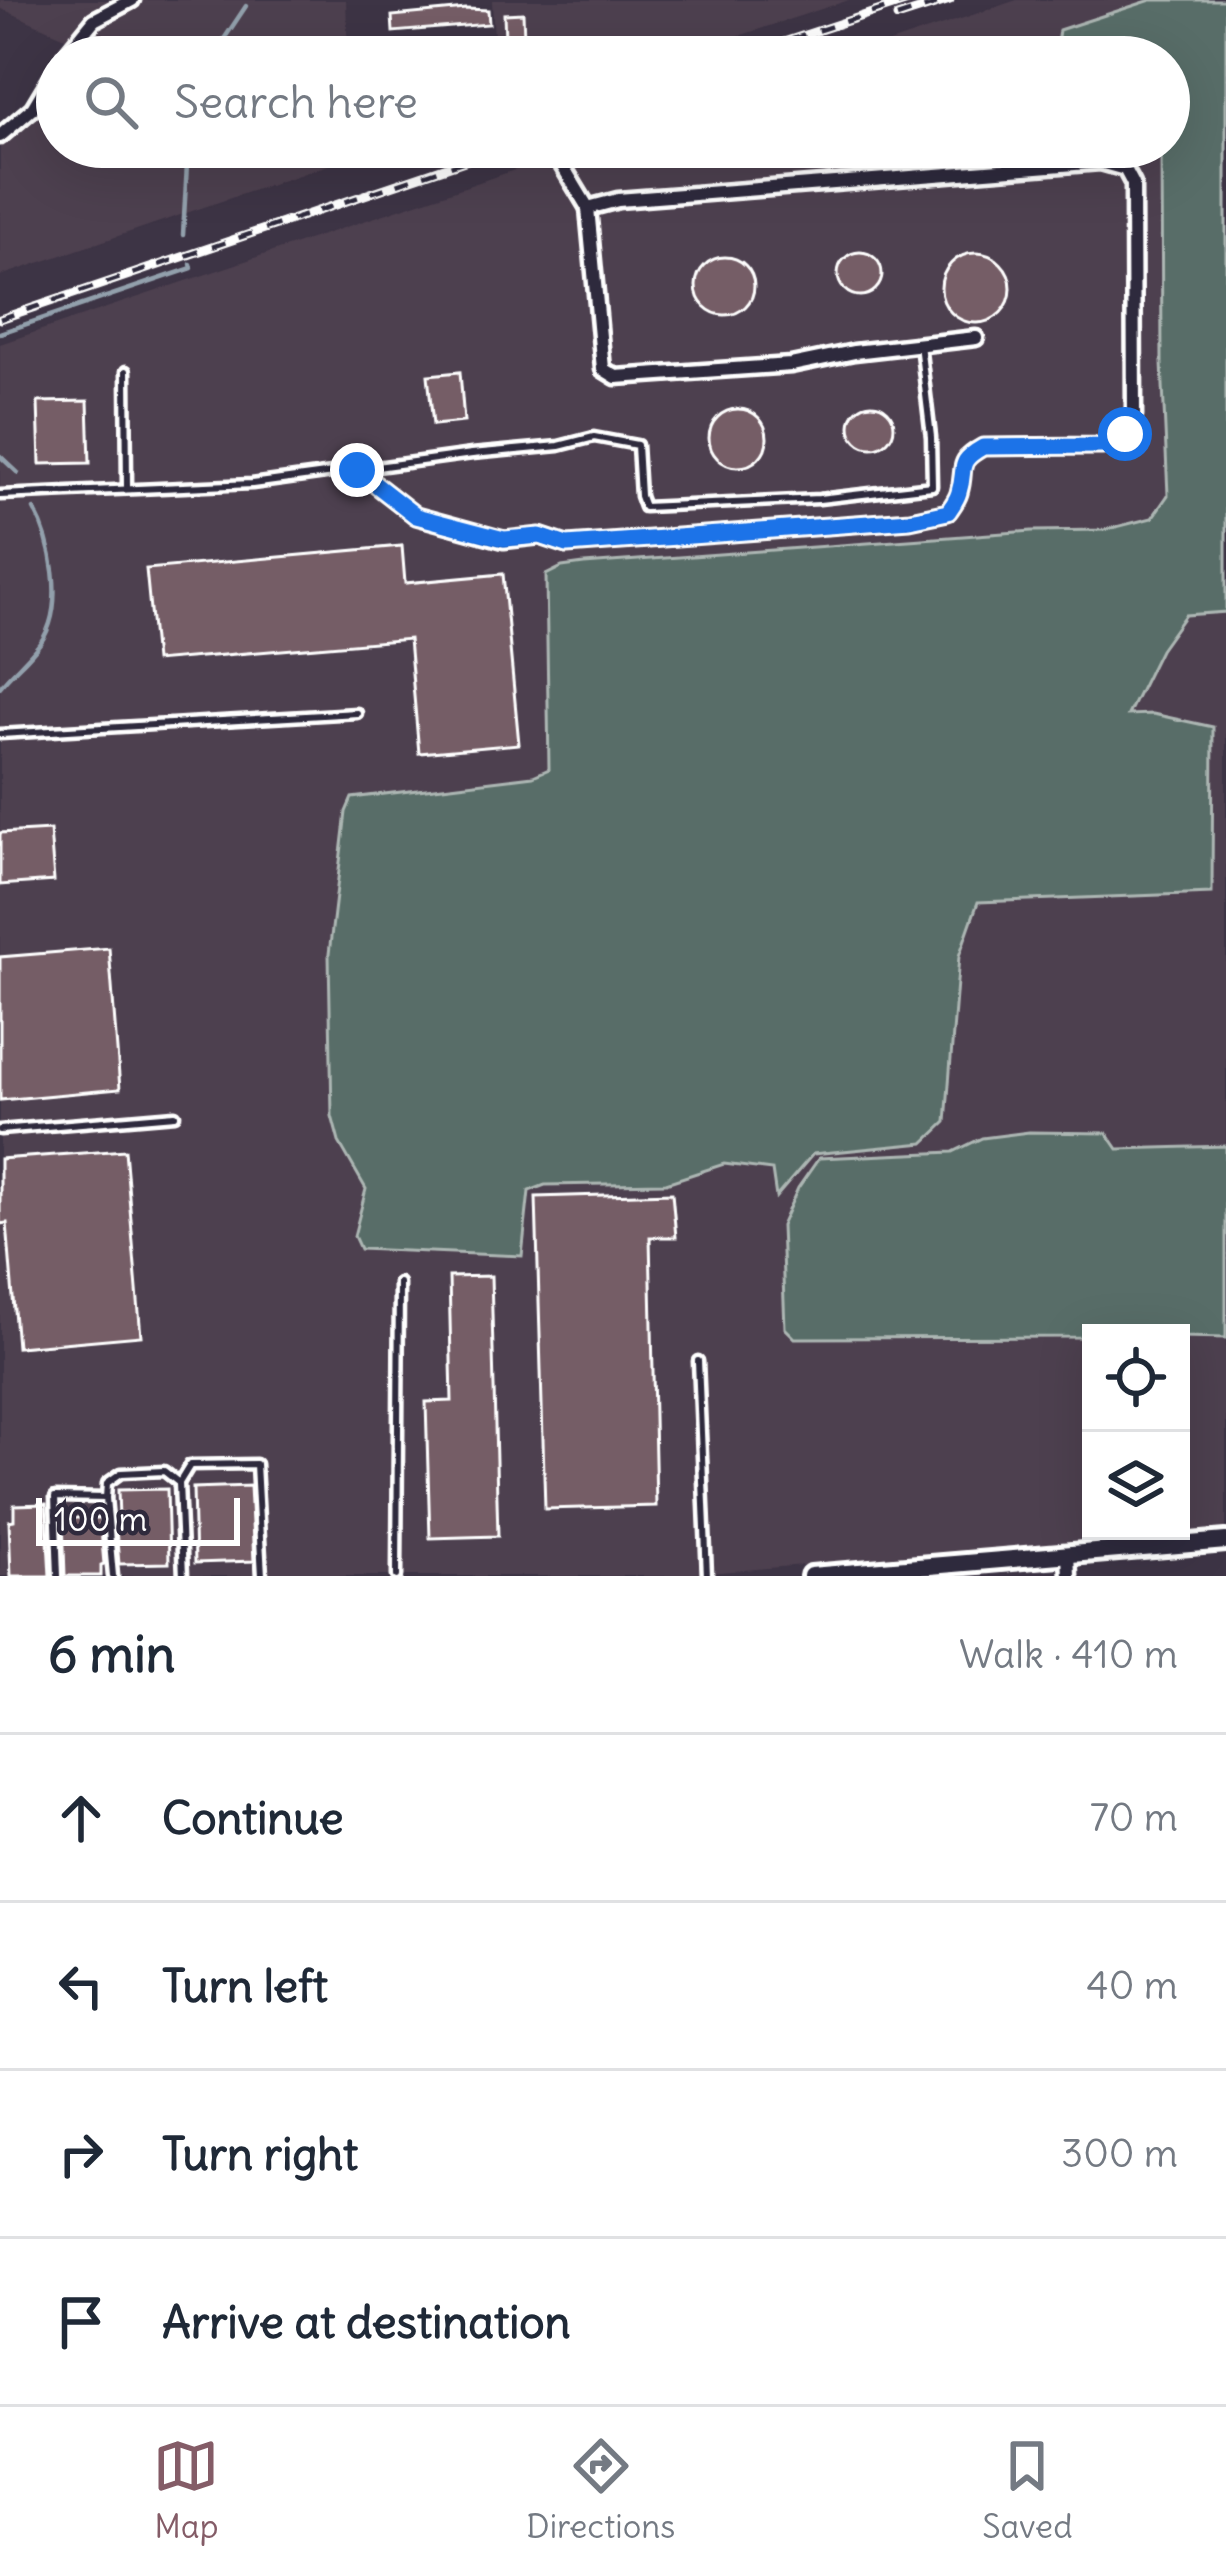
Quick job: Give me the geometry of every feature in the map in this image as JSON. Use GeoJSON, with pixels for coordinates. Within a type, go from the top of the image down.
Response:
{"type":"FeatureCollection","features":[{"type":"Feature","properties":{"kind":"street"},"geometry":{"type":"LineString","coordinates":[[79,36],[101,8],[132,0]]}},
{"type":"Feature","properties":{"kind":"street"},"geometry":{"type":"LineString","coordinates":[[0,136],[36,103]]}},
{"type":"Feature","properties":{"kind":"street"},"geometry":{"type":"LineString","coordinates":[[564,168],[587,208],[603,369],[616,377],[791,365],[854,352],[976,338]]}},
{"type":"Feature","properties":{"kind":"street"},"geometry":{"type":"LineString","coordinates":[[587,208],[618,200],[1024,168]]}},
{"type":"Feature","properties":{"kind":"street"},"geometry":{"type":"LineString","coordinates":[[357,470],[416,516],[504,539],[540,536],[567,545],[910,520],[948,512],[959,493],[961,466],[983,447],[1102,446],[1125,434],[1134,416],[1133,184],[1119,168]]}},
{"type":"Feature","properties":{"kind":"street"},"geometry":{"type":"LineString","coordinates":[[811,1576],[1226,1541]]}},
{"type":"Feature","properties":{"kind":"street"},"geometry":{"type":"LineString","coordinates":[[1068,1553],[1069,1576]]}},
{"type":"Feature","properties":{"kind":"lane"},"geometry":{"type":"LineString","coordinates":[[0,495],[252,484],[559,446],[594,436],[637,446],[644,507],[819,499],[932,486],[932,436],[920,344]]}},
{"type":"Feature","properties":{"kind":"lane"},"geometry":{"type":"LineString","coordinates":[[126,371],[127,488]]}},
{"type":"Feature","properties":{"kind":"lane"},"geometry":{"type":"LineString","coordinates":[[0,734],[357,712]]}},
{"type":"Feature","properties":{"kind":"lane"},"geometry":{"type":"LineString","coordinates":[[0,1130],[175,1115]]}},
{"type":"Feature","properties":{"kind":"lane"},"geometry":{"type":"LineString","coordinates":[[397,1576],[399,1282]]}},
{"type":"Feature","properties":{"kind":"lane"},"geometry":{"type":"LineString","coordinates":[[698,1361],[707,1576]]}},
{"type":"Feature","properties":{"kind":"lane"},"geometry":{"type":"LineString","coordinates":[[183,1576],[179,1483],[190,1465],[256,1464],[262,1576]]}},
{"type":"Feature","properties":{"kind":"lane"},"geometry":{"type":"LineString","coordinates":[[112,1576],[107,1483],[121,1473],[164,1471],[179,1483]]}},
{"type":"Feature","properties":{"kind":"lane"},"geometry":{"type":"LineString","coordinates":[[58,1576],[55,1497],[106,1498]]}},
{"type":"Feature","properties":{"kind":"shaded area"},"geometry":{"type":"Polygon","coordinates":[[[0,0],[346,0],[347,36],[63,36],[0,8],[0,0]]]}},
{"type":"Feature","properties":{"kind":"shaded area"},"geometry":{"type":"Polygon","coordinates":[[[492,0],[849,0],[738,36],[494,36],[492,0]]]}},
{"type":"Feature","properties":{"kind":"shaded area"},"geometry":{"type":"Polygon","coordinates":[[[1017,0],[1226,0],[1226,1530],[1190,1533],[1190,1324],[1082,1324],[1082,1540],[1105,1540],[671,1576],[0,1576],[0,344],[521,168],[1190,168],[1190,36],[910,36],[1017,0]]]}},
{"type":"Feature","properties":{"kind":"shaded area"},"geometry":{"type":"Polygon","coordinates":[[[36,113],[36,168],[319,168],[0,276],[0,145],[36,113]]]}},
{"type":"Feature","properties":{"kind":"green space"},"geometry":{"type":"Polygon","coordinates":[[[1151,0],[1226,0],[1226,612],[1185,615],[1160,650],[1128,715],[1153,714],[1213,727],[1212,893],[978,902],[959,956],[946,1122],[924,1143],[813,1154],[776,1197],[772,1170],[724,1164],[666,1183],[545,1185],[529,1191],[522,1256],[360,1249],[354,1236],[366,1189],[339,1142],[332,1116],[329,954],[346,812],[352,798],[533,776],[549,769],[546,575],[584,564],[1032,531],[1104,530],[1152,518],[1168,495],[1161,168],[1190,168],[1190,36],[1058,36],[1059,30],[1151,0]]]}},
{"type":"Feature","properties":{"kind":"green space"},"geometry":{"type":"Polygon","coordinates":[[[1029,1132],[1107,1133],[1118,1149],[1226,1146],[1226,1338],[1190,1337],[1190,1324],[1082,1324],[1082,1337],[795,1338],[785,1328],[781,1226],[798,1188],[819,1158],[953,1152],[982,1138],[1029,1132]]]}},
{"type":"Feature","properties":{"kind":"building"},"geometry":{"type":"Polygon","coordinates":[[[488,10],[489,24],[393,32],[392,16],[488,10]]]}},
{"type":"Feature","properties":{"kind":"building"},"geometry":{"type":"Polygon","coordinates":[[[523,13],[524,36],[505,36],[504,14],[523,13]]]}},
{"type":"Feature","properties":{"kind":"building"},"geometry":{"type":"Polygon","coordinates":[[[860,252],[876,258],[882,274],[876,290],[860,296],[844,290],[838,274],[844,258],[860,252]]]}},
{"type":"Feature","properties":{"kind":"building"},"geometry":{"type":"Polygon","coordinates":[[[976,253],[1001,263],[1011,288],[1001,313],[976,323],[951,313],[941,288],[951,263],[976,253]]]}},
{"type":"Feature","properties":{"kind":"building"},"geometry":{"type":"Polygon","coordinates":[[[725,257],[746,265],[754,286],[746,307],[725,315],[704,307],[696,286],[704,265],[725,257]]]}},
{"type":"Feature","properties":{"kind":"building"},"geometry":{"type":"Polygon","coordinates":[[[460,372],[464,422],[433,425],[428,375],[460,372]]]}},
{"type":"Feature","properties":{"kind":"building"},"geometry":{"type":"Polygon","coordinates":[[[88,401],[90,463],[40,464],[38,402],[88,401]]]}},
{"type":"Feature","properties":{"kind":"building"},"geometry":{"type":"Polygon","coordinates":[[[872,404],[888,410],[894,426],[888,442],[872,448],[856,442],[850,426],[856,410],[872,404]]]}},
{"type":"Feature","properties":{"kind":"building"},"geometry":{"type":"Polygon","coordinates":[[[738,409],[759,417],[767,438],[759,459],[738,467],[717,459],[709,438],[717,417],[738,409]]]}},
{"type":"Feature","properties":{"kind":"building"},"geometry":{"type":"Polygon","coordinates":[[[402,546],[405,583],[503,574],[519,744],[419,753],[409,639],[155,661],[146,569],[402,546]]]}},
{"type":"Feature","properties":{"kind":"building"},"geometry":{"type":"Polygon","coordinates":[[[50,830],[54,881],[0,885],[0,833],[50,830]]]}},
{"type":"Feature","properties":{"kind":"building"},"geometry":{"type":"Polygon","coordinates":[[[109,948],[120,1089],[0,1100],[0,957],[109,948]]]}},
{"type":"Feature","properties":{"kind":"building"},"geometry":{"type":"Polygon","coordinates":[[[125,1150],[141,1336],[17,1347],[7,1223],[0,1224],[0,1159],[125,1150]]]}},
{"type":"Feature","properties":{"kind":"building"},"geometry":{"type":"Polygon","coordinates":[[[672,1193],[676,1237],[650,1237],[656,1506],[545,1509],[536,1197],[672,1193]]]}},
{"type":"Feature","properties":{"kind":"building"},"geometry":{"type":"Polygon","coordinates":[[[491,1276],[498,1536],[430,1538],[426,1402],[452,1401],[449,1277],[491,1276]]]}},
{"type":"Feature","properties":{"kind":"building"},"geometry":{"type":"Polygon","coordinates":[[[250,1486],[254,1561],[195,1563],[193,1488],[250,1486]]]}},
{"type":"Feature","properties":{"kind":"building"},"geometry":{"type":"Polygon","coordinates":[[[167,1489],[169,1563],[119,1564],[118,1490],[167,1489]]]}},
{"type":"Feature","properties":{"kind":"building"},"geometry":{"type":"Polygon","coordinates":[[[46,1504],[50,1576],[11,1576],[9,1521],[14,1520],[14,1505],[46,1504]]]}},
{"type":"Feature","properties":{"kind":"building"},"geometry":{"type":"Polygon","coordinates":[[[63,1518],[100,1518],[101,1576],[65,1576],[63,1518]]]}},
{"type":"Feature","properties":{"kind":"waterway"},"geometry":{"type":"LineString","coordinates":[[226,36],[246,6]]}},
{"type":"Feature","properties":{"kind":"waterway"},"geometry":{"type":"LineString","coordinates":[[183,235],[187,168]]}},
{"type":"Feature","properties":{"kind":"waterway"},"geometry":{"type":"LineString","coordinates":[[0,333],[192,268],[191,264]]}},
{"type":"Feature","properties":{"kind":"waterway"},"geometry":{"type":"LineString","coordinates":[[0,456],[18,473]]}},
{"type":"Feature","properties":{"kind":"waterway"},"geometry":{"type":"LineString","coordinates":[[0,687],[39,644],[50,623],[54,590],[50,555],[34,509]]}},
{"type":"Feature","properties":{"kind":"railway"},"geometry":{"type":"LineString","coordinates":[[802,36],[911,0]]}},
{"type":"Feature","properties":{"kind":"railway"},"geometry":{"type":"LineString","coordinates":[[897,17],[950,0]]}},
{"type":"Feature","properties":{"kind":"railway"},"geometry":{"type":"LineString","coordinates":[[0,319],[444,168]]}},
{"type":"Feature","properties":{"kind":"route"},"geometry":{"type":"LineString","coordinates":[[357,470],[416,516],[504,539],[540,536],[567,545],[910,520],[948,512],[959,493],[961,466],[983,447],[1102,446],[1125,434]]}}]}
